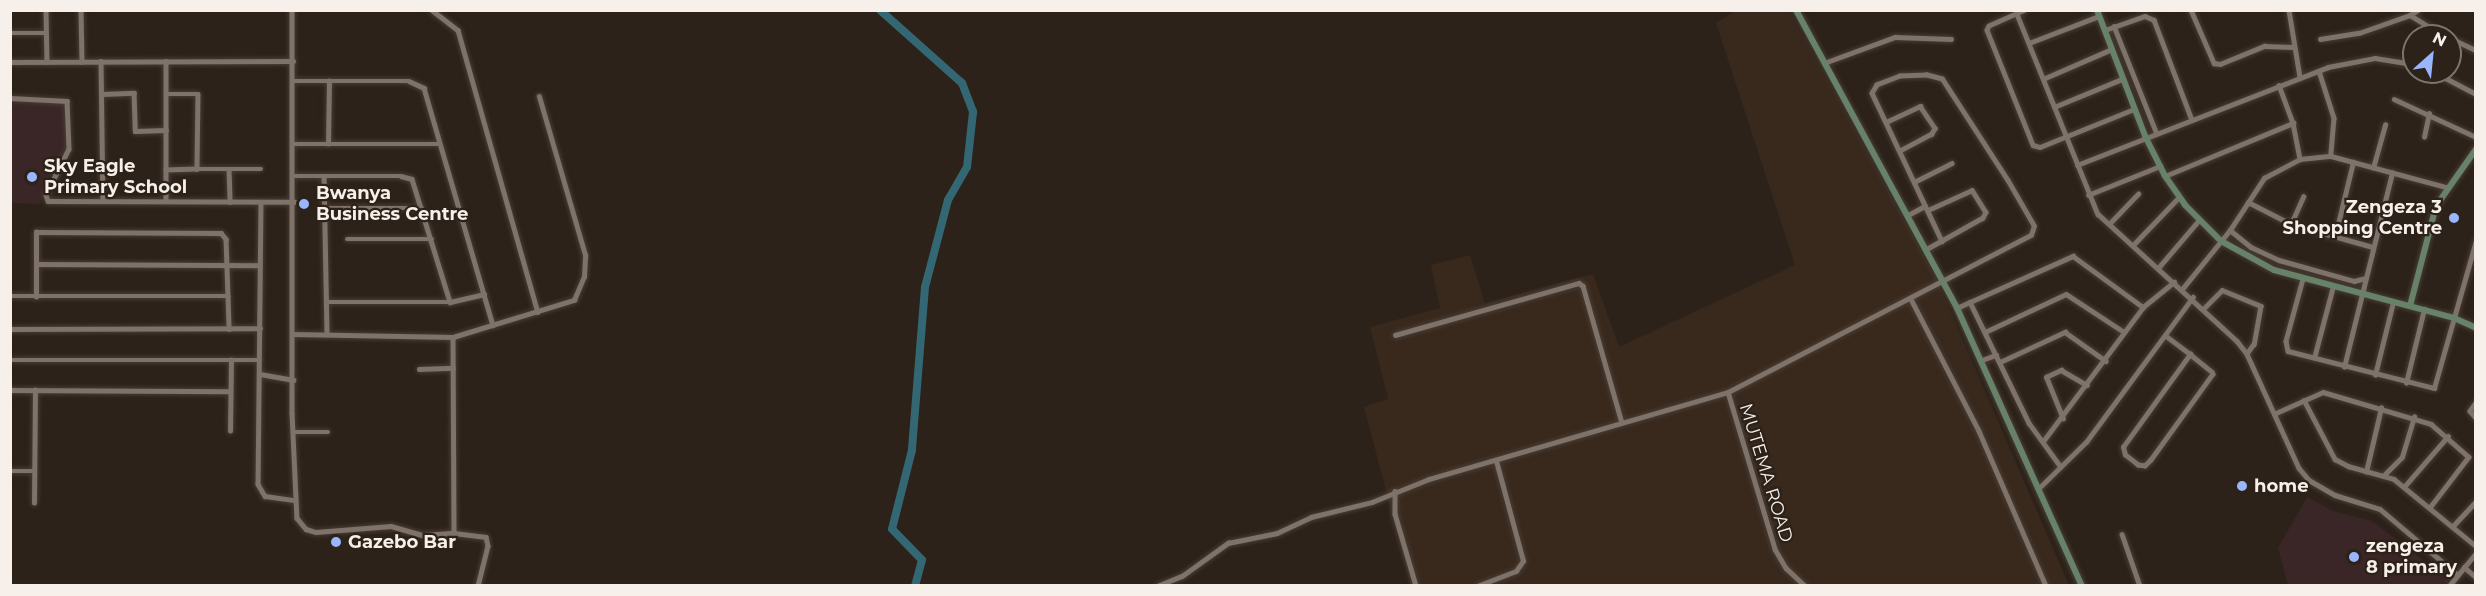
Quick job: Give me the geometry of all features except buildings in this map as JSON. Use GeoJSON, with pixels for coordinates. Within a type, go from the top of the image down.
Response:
{"type":"FeatureCollection","features":[{"type":"Feature","properties":{"kind":"street"},"geometry":{"type":"LineString","coordinates":[[46,10],[47,62]]}},
{"type":"Feature","properties":{"kind":"street"},"geometry":{"type":"LineString","coordinates":[[81,10],[82,62]]}},
{"type":"Feature","properties":{"kind":"street"},"geometry":{"type":"LineString","coordinates":[[292,10],[295,176],[292,380],[294,500],[297,518],[310,531],[391,526],[423,535],[454,533],[486,537],[488,546],[478,585]]}},
{"type":"Feature","properties":{"kind":"street"},"geometry":{"type":"LineString","coordinates":[[432,10],[458,30],[538,312]]}},
{"type":"Feature","properties":{"kind":"street"},"geometry":{"type":"LineString","coordinates":[[1796,10],[1957,308],[2040,487],[2082,585]]}},
{"type":"Feature","properties":{"kind":"street"},"geometry":{"type":"LineString","coordinates":[[2005,10],[2008,17]]}},
{"type":"Feature","properties":{"kind":"street"},"geometry":{"type":"LineString","coordinates":[[2025,10],[1989,26],[1987,30],[2032,142],[2040,147],[2134,109]]}},
{"type":"Feature","properties":{"kind":"street"},"geometry":{"type":"LineString","coordinates":[[2191,10],[2214,63],[2220,64],[2264,46],[2293,47]]}},
{"type":"Feature","properties":{"kind":"street"},"geometry":{"type":"LineString","coordinates":[[2289,10],[2293,47],[2300,77]]}},
{"type":"Feature","properties":{"kind":"street"},"geometry":{"type":"LineString","coordinates":[[2409,15],[2418,10]]}},
{"type":"Feature","properties":{"kind":"street"},"geometry":{"type":"LineString","coordinates":[[2029,43],[2098,13],[2134,109],[2165,176],[2178,197],[2221,241],[2274,270],[2424,309],[2454,318],[2475,328]]}},
{"type":"Feature","properties":{"kind":"street"},"geometry":{"type":"LineString","coordinates":[[2320,39],[2368,30],[2399,13],[2409,15],[2423,24]]}},
{"type":"Feature","properties":{"kind":"street"},"geometry":{"type":"LineString","coordinates":[[2017,14],[2088,195],[2109,224],[2193,297],[2247,354],[2276,413],[2299,468],[2309,480],[2335,495],[2380,509],[2458,575]]}},
{"type":"Feature","properties":{"kind":"street"},"geometry":{"type":"LineString","coordinates":[[2105,30],[2145,16],[2154,20],[2192,120]]}},
{"type":"Feature","properties":{"kind":"street"},"geometry":{"type":"LineString","coordinates":[[2114,26],[2157,134]]}},
{"type":"Feature","properties":{"kind":"street"},"geometry":{"type":"LineString","coordinates":[[10,33],[46,33]]}},
{"type":"Feature","properties":{"kind":"street"},"geometry":{"type":"LineString","coordinates":[[1824,63],[1895,37],[1951,39]]}},
{"type":"Feature","properties":{"kind":"street"},"geometry":{"type":"LineString","coordinates":[[2043,79],[2112,49]]}},
{"type":"Feature","properties":{"kind":"street"},"geometry":{"type":"LineString","coordinates":[[2077,165],[2300,77],[2375,58],[2402,62]]}},
{"type":"Feature","properties":{"kind":"street"},"geometry":{"type":"LineString","coordinates":[[101,61],[103,200]]}},
{"type":"Feature","properties":{"kind":"street"},"geometry":{"type":"LineString","coordinates":[[166,61],[166,201]]}},
{"type":"Feature","properties":{"kind":"street"},"geometry":{"type":"LineString","coordinates":[[10,62],[293,61]]}},
{"type":"Feature","properties":{"kind":"street"},"geometry":{"type":"LineString","coordinates":[[2319,71],[2334,118],[2331,156]]}},
{"type":"Feature","properties":{"kind":"street"},"geometry":{"type":"LineString","coordinates":[[1156,585],[1182,576],[1228,543],[1277,533],[1311,517],[1352,508],[1395,491],[1728,392],[2031,235],[2034,226],[1983,139],[1942,79],[1913,75],[1877,85],[1872,97],[1942,241]]}},
{"type":"Feature","properties":{"kind":"street"},"geometry":{"type":"LineString","coordinates":[[2054,107],[2122,79]]}},
{"type":"Feature","properties":{"kind":"street"},"geometry":{"type":"LineString","coordinates":[[293,81],[418,83],[428,95],[438,144],[493,325]]}},
{"type":"Feature","properties":{"kind":"street"},"geometry":{"type":"LineString","coordinates":[[328,144],[329,81]]}},
{"type":"Feature","properties":{"kind":"street"},"geometry":{"type":"LineString","coordinates":[[2456,84],[2475,94]]}},
{"type":"Feature","properties":{"kind":"street"},"geometry":{"type":"LineString","coordinates":[[2279,85],[2293,123],[2300,159]]}},
{"type":"Feature","properties":{"kind":"street"},"geometry":{"type":"LineString","coordinates":[[102,94],[134,93],[135,131],[166,130]]}},
{"type":"Feature","properties":{"kind":"street"},"geometry":{"type":"LineString","coordinates":[[166,94],[198,94],[197,169]]}},
{"type":"Feature","properties":{"kind":"street"},"geometry":{"type":"LineString","coordinates":[[293,334],[453,337],[574,300],[585,263],[539,97]]}},
{"type":"Feature","properties":{"kind":"street"},"geometry":{"type":"LineString","coordinates":[[10,98],[68,101],[69,149],[46,199],[295,202]]}},
{"type":"Feature","properties":{"kind":"street"},"geometry":{"type":"LineString","coordinates":[[2394,99],[2475,137]]}},
{"type":"Feature","properties":{"kind":"street"},"geometry":{"type":"LineString","coordinates":[[1886,122],[1920,106],[1935,128],[1932,134],[1900,152]]}},
{"type":"Feature","properties":{"kind":"street"},"geometry":{"type":"LineString","coordinates":[[2424,137],[2429,114]]}},
{"type":"Feature","properties":{"kind":"street"},"geometry":{"type":"LineString","coordinates":[[2165,176],[2293,123]]}},
{"type":"Feature","properties":{"kind":"street"},"geometry":{"type":"LineString","coordinates":[[2373,168],[2385,125]]}},
{"type":"Feature","properties":{"kind":"street"},"geometry":{"type":"LineString","coordinates":[[294,144],[438,144]]}},
{"type":"Feature","properties":{"kind":"street"},"geometry":{"type":"LineString","coordinates":[[2410,306],[2433,215],[2446,187],[2475,149]]}},
{"type":"Feature","properties":{"kind":"street"},"geometry":{"type":"LineString","coordinates":[[2183,288],[2230,230],[2269,174],[2300,159],[2331,156],[2446,187]]}},
{"type":"Feature","properties":{"kind":"street"},"geometry":{"type":"LineString","coordinates":[[2335,236],[2353,162]]}},
{"type":"Feature","properties":{"kind":"street"},"geometry":{"type":"LineString","coordinates":[[1914,182],[1952,163]]}},
{"type":"Feature","properties":{"kind":"street"},"geometry":{"type":"LineString","coordinates":[[2088,195],[2160,166]]}},
{"type":"Feature","properties":{"kind":"street"},"geometry":{"type":"LineString","coordinates":[[166,170],[261,168]]}},
{"type":"Feature","properties":{"kind":"street"},"geometry":{"type":"LineString","coordinates":[[229,169],[230,202]]}},
{"type":"Feature","properties":{"kind":"street"},"geometry":{"type":"LineString","coordinates":[[2344,367],[2392,173]]}},
{"type":"Feature","properties":{"kind":"street"},"geometry":{"type":"LineString","coordinates":[[295,176],[407,177],[416,184],[450,302]]}},
{"type":"Feature","properties":{"kind":"street"},"geometry":{"type":"LineString","coordinates":[[324,176],[327,334]]}},
{"type":"Feature","properties":{"kind":"street"},"geometry":{"type":"LineString","coordinates":[[1908,215],[1971,190],[1976,192],[1985,217],[1926,250]]}},
{"type":"Feature","properties":{"kind":"street"},"geometry":{"type":"LineString","coordinates":[[2109,224],[2138,194]]}},
{"type":"Feature","properties":{"kind":"street"},"geometry":{"type":"LineString","coordinates":[[2133,245],[2178,197]]}},
{"type":"Feature","properties":{"kind":"street"},"geometry":{"type":"LineString","coordinates":[[2290,224],[2303,197]]}},
{"type":"Feature","properties":{"kind":"street"},"geometry":{"type":"LineString","coordinates":[[261,202],[259,488],[265,496],[294,500]]}},
{"type":"Feature","properties":{"kind":"street"},"geometry":{"type":"LineString","coordinates":[[2248,202],[2290,224],[2373,247]]}},
{"type":"Feature","properties":{"kind":"street"},"geometry":{"type":"LineString","coordinates":[[325,208],[423,208]]}},
{"type":"Feature","properties":{"kind":"street"},"geometry":{"type":"LineString","coordinates":[[2159,267],[2199,220]]}},
{"type":"Feature","properties":{"kind":"street"},"geometry":{"type":"LineString","coordinates":[[2230,230],[2251,247],[2279,260],[2354,280],[2366,278]]}},
{"type":"Feature","properties":{"kind":"street"},"geometry":{"type":"LineString","coordinates":[[36,297],[36,232],[219,233],[226,239],[229,329]]}},
{"type":"Feature","properties":{"kind":"street"},"geometry":{"type":"LineString","coordinates":[[347,239],[432,239]]}},
{"type":"Feature","properties":{"kind":"street"},"geometry":{"type":"LineString","coordinates":[[2303,279],[2286,347],[2293,353],[2375,375],[2436,387],[2475,241]]}},
{"type":"Feature","properties":{"kind":"street"},"geometry":{"type":"LineString","coordinates":[[1957,308],[2073,256],[2143,307]]}},
{"type":"Feature","properties":{"kind":"street"},"geometry":{"type":"LineString","coordinates":[[36,264],[259,265]]}},
{"type":"Feature","properties":{"kind":"street"},"geometry":{"type":"LineString","coordinates":[[2468,272],[2475,273]]}},
{"type":"Feature","properties":{"kind":"street"},"geometry":{"type":"LineString","coordinates":[[2044,440],[2063,419],[2143,307],[2174,282]]}},
{"type":"Feature","properties":{"kind":"street"},"geometry":{"type":"LineString","coordinates":[[1395,335],[1579,283],[1583,286],[1622,423]]}},
{"type":"Feature","properties":{"kind":"street"},"geometry":{"type":"LineString","coordinates":[[2314,358],[2333,286]]}},
{"type":"Feature","properties":{"kind":"street"},"geometry":{"type":"LineString","coordinates":[[2204,308],[2222,290],[2261,306],[2254,344],[2247,354]]}},
{"type":"Feature","properties":{"kind":"street"},"geometry":{"type":"LineString","coordinates":[[328,302],[450,302],[484,294]]}},
{"type":"Feature","properties":{"kind":"street"},"geometry":{"type":"LineString","coordinates":[[1985,332],[2069,294],[2124,332]]}},
{"type":"Feature","properties":{"kind":"street"},"geometry":{"type":"LineString","coordinates":[[10,296],[228,296]]}},
{"type":"Feature","properties":{"kind":"street"},"geometry":{"type":"LineString","coordinates":[[2040,487],[2086,442],[2193,297]]}},
{"type":"Feature","properties":{"kind":"street"},"geometry":{"type":"LineString","coordinates":[[1911,299],[1974,422],[2046,585]]}},
{"type":"Feature","properties":{"kind":"street"},"geometry":{"type":"LineString","coordinates":[[1970,302],[2029,423],[2044,440],[2061,467]]}},
{"type":"Feature","properties":{"kind":"street"},"geometry":{"type":"LineString","coordinates":[[2375,375],[2393,302]]}},
{"type":"Feature","properties":{"kind":"street"},"geometry":{"type":"LineString","coordinates":[[2406,382],[2424,309]]}},
{"type":"Feature","properties":{"kind":"street"},"geometry":{"type":"LineString","coordinates":[[10,329],[260,328]]}},
{"type":"Feature","properties":{"kind":"street"},"geometry":{"type":"LineString","coordinates":[[2000,362],[2065,332],[2106,361]]}},
{"type":"Feature","properties":{"kind":"street"},"geometry":{"type":"LineString","coordinates":[[2165,335],[2190,354],[2212,372],[2212,376],[2151,460],[2145,466],[2138,465],[2125,455],[2123,447],[2190,354]]}},
{"type":"Feature","properties":{"kind":"street"},"geometry":{"type":"LineString","coordinates":[[453,337],[454,533]]}},
{"type":"Feature","properties":{"kind":"street"},"geometry":{"type":"LineString","coordinates":[[1982,360],[1996,355]]}},
{"type":"Feature","properties":{"kind":"street"},"geometry":{"type":"LineString","coordinates":[[13,360],[260,360]]}},
{"type":"Feature","properties":{"kind":"street"},"geometry":{"type":"LineString","coordinates":[[230,431],[231,360]]}},
{"type":"Feature","properties":{"kind":"street"},"geometry":{"type":"LineString","coordinates":[[419,369],[453,368]]}},
{"type":"Feature","properties":{"kind":"street"},"geometry":{"type":"LineString","coordinates":[[2063,419],[2046,377],[2061,370],[2087,385]]}},
{"type":"Feature","properties":{"kind":"street"},"geometry":{"type":"LineString","coordinates":[[260,374],[292,380]]}},
{"type":"Feature","properties":{"kind":"street"},"geometry":{"type":"LineString","coordinates":[[10,390],[230,391]]}},
{"type":"Feature","properties":{"kind":"street"},"geometry":{"type":"LineString","coordinates":[[34,503],[35,390]]}},
{"type":"Feature","properties":{"kind":"street","name":"MUTEMA ROAD"},"geometry":{"type":"LineString","coordinates":[[1728,392],[1775,549],[1786,568],[1805,585]]}},
{"type":"Feature","properties":{"kind":"street"},"geometry":{"type":"LineString","coordinates":[[2276,413],[2323,392],[2414,417],[2448,436],[2469,457],[2430,508]]}},
{"type":"Feature","properties":{"kind":"street"},"geometry":{"type":"LineString","coordinates":[[2304,400],[2332,456],[2366,472],[2384,475],[2404,487],[2475,546]]}},
{"type":"Feature","properties":{"kind":"street"},"geometry":{"type":"LineString","coordinates":[[2475,403],[2470,411],[2475,418]]}},
{"type":"Feature","properties":{"kind":"street"},"geometry":{"type":"LineString","coordinates":[[2366,472],[2381,408]]}},
{"type":"Feature","properties":{"kind":"street"},"geometry":{"type":"LineString","coordinates":[[2384,475],[2402,457],[2414,417]]}},
{"type":"Feature","properties":{"kind":"street"},"geometry":{"type":"LineString","coordinates":[[294,432],[328,432]]}},
{"type":"Feature","properties":{"kind":"street"},"geometry":{"type":"LineString","coordinates":[[2404,487],[2448,436]]}},
{"type":"Feature","properties":{"kind":"street"},"geometry":{"type":"LineString","coordinates":[[1477,585],[1516,572],[1523,561],[1496,461]]}},
{"type":"Feature","properties":{"kind":"street"},"geometry":{"type":"LineString","coordinates":[[10,471],[35,471]]}},
{"type":"Feature","properties":{"kind":"street"},"geometry":{"type":"LineString","coordinates":[[1395,491],[1395,514],[1416,585]]}},
{"type":"Feature","properties":{"kind":"street"},"geometry":{"type":"LineString","coordinates":[[2452,527],[2475,501]]}},
{"type":"Feature","properties":{"kind":"street"},"geometry":{"type":"LineString","coordinates":[[2122,534],[2140,585]]}},
{"type":"Feature","properties":{"kind":"street"},"geometry":{"type":"LineString","coordinates":[[2449,585],[2475,553]]}},
{"type":"Feature","properties":{"kind":"street"},"geometry":{"type":"LineString","coordinates":[[2464,567],[2475,577]]}},
{"type":"Feature","properties":{"kind":"shaded area"},"geometry":{"type":"Polygon","coordinates":[[[1736,11],[1789,11],[1936,278],[2069,585],[1411,585],[1364,407],[1388,399],[1370,327],[1440,308],[1431,265],[1470,255],[1485,303],[1593,274],[1619,347],[1795,265],[1716,23],[1736,11]]]}},
{"type":"Feature","properties":{"kind":"shaded area","name":"Sky Eagle Primary School"},"geometry":{"type":"Polygon","coordinates":[[[11,101],[65,101],[66,151],[40,204],[11,203],[11,101]]]}},
{"type":"Feature","properties":{"kind":"shaded area"},"geometry":{"type":"Polygon","coordinates":[[[2307,497],[2333,511],[2372,521],[2449,580],[2445,586],[2288,585],[2278,548],[2307,497]]]}},
{"type":"Feature","properties":{"kind":"waterway"},"geometry":{"type":"LineString","coordinates":[[880,10],[962,83],[973,112],[967,167],[948,200],[925,287],[912,450],[892,529],[922,560],[915,586]]}},
{"type":"Feature","properties":{"kind":"place","name":"Sky Eagle Primary School"},"geometry":{"type":"Point","coordinates":[32,177]}},
{"type":"Feature","properties":{"kind":"place","name":"Bwanya Business Centre"},"geometry":{"type":"Point","coordinates":[304,204]}},
{"type":"Feature","properties":{"kind":"place","name":"Zengeza 3 Shopping Centre"},"geometry":{"type":"Point","coordinates":[2454,218]}},
{"type":"Feature","properties":{"kind":"place","name":"home"},"geometry":{"type":"Point","coordinates":[2242,486]}},
{"type":"Feature","properties":{"kind":"place","name":"Gazebo Bar"},"geometry":{"type":"Point","coordinates":[336,542]}},
{"type":"Feature","properties":{"kind":"place","name":"zengeza 8 primary"},"geometry":{"type":"Point","coordinates":[2354,557]}}]}
